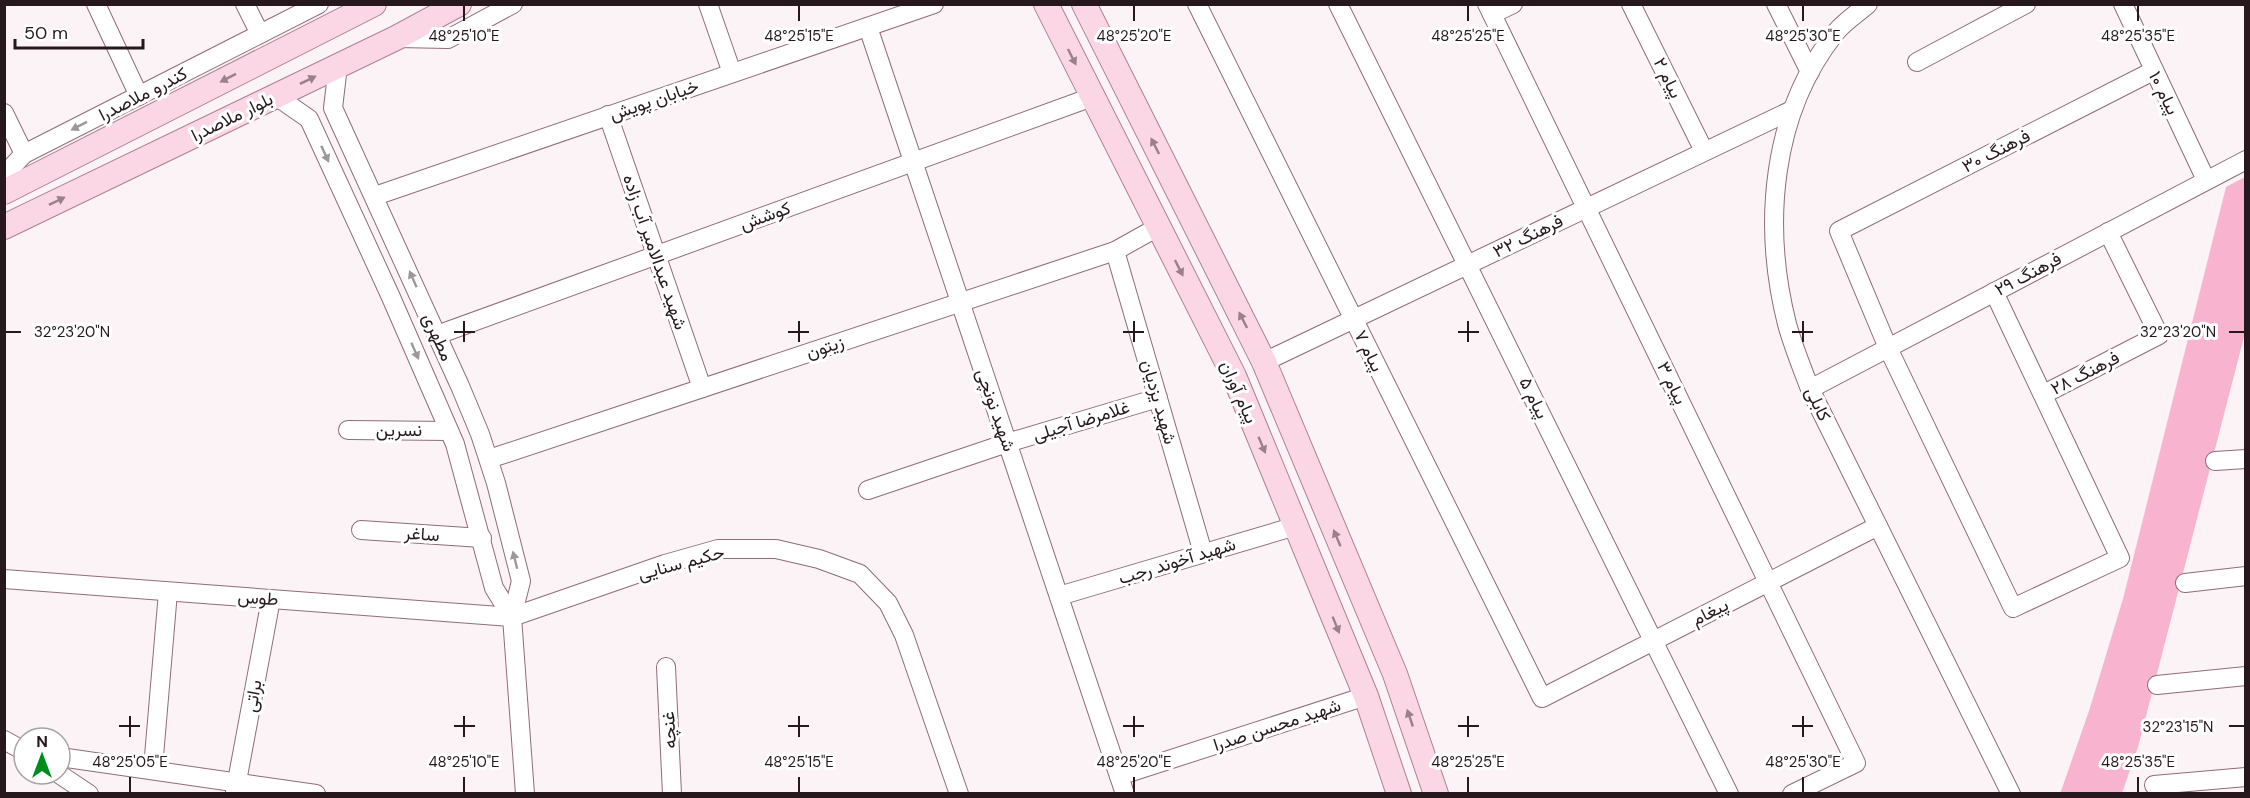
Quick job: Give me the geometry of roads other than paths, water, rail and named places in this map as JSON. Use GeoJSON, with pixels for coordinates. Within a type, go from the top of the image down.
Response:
{"type":"FeatureCollection","features":[{"type":"Feature","properties":{"kind":"main road","name":"بلوار ملاصدرا"},"geometry":{"type":"LineString","coordinates":[[4,192],[374,4]]}},
{"type":"Feature","properties":{"kind":"main road","name":"بلوار ملاصدرا"},"geometry":{"type":"LineString","coordinates":[[4,227],[396,38],[459,4]]}},
{"type":"Feature","properties":{"kind":"main road","name":"پیام آوران"},"geometry":{"type":"LineString","coordinates":[[1046,4],[1234,376],[1366,696],[1396,784]]}},
{"type":"Feature","properties":{"kind":"main road","name":"پیام آوران"},"geometry":{"type":"LineString","coordinates":[[1084,4],[1264,362],[1395,674],[1436,794]]}},
{"type":"Feature","properties":{"kind":"main road"},"geometry":{"type":"LineString","coordinates":[[1396,784],[1425,763]]}},
{"type":"Feature","properties":{"kind":"street"},"geometry":{"type":"LineString","coordinates":[[96,4],[139,96]]}},
{"type":"Feature","properties":{"kind":"street"},"geometry":{"type":"LineString","coordinates":[[245,4],[260,34]]}},
{"type":"Feature","properties":{"kind":"street","name":"کندرو ملاصدرا"},"geometry":{"type":"LineString","coordinates":[[4,175],[24,154],[319,4]]}},
{"type":"Feature","properties":{"kind":"street"},"geometry":{"type":"LineString","coordinates":[[396,38],[448,39],[513,4]]}},
{"type":"Feature","properties":{"kind":"street"},"geometry":{"type":"LineString","coordinates":[[708,4],[732,73]]}},
{"type":"Feature","properties":{"kind":"street","name":"خیابان پویش"},"geometry":{"type":"LineString","coordinates":[[375,196],[934,4]]}},
{"type":"Feature","properties":{"kind":"street","name":"پیام ۷"},"geometry":{"type":"LineString","coordinates":[[1197,4],[1542,698]]}},
{"type":"Feature","properties":{"kind":"street","name":"پیام ۵"},"geometry":{"type":"LineString","coordinates":[[1338,4],[1469,264],[1729,794]]}},
{"type":"Feature","properties":{"kind":"street"},"geometry":{"type":"LineString","coordinates":[[1489,9],[1513,4]]}},
{"type":"Feature","properties":{"kind":"street","name":"پیام ۲"},"geometry":{"type":"LineString","coordinates":[[1631,4],[1704,151]]}},
{"type":"Feature","properties":{"kind":"street"},"geometry":{"type":"LineString","coordinates":[[1776,4],[1810,72]]}},
{"type":"Feature","properties":{"kind":"street","name":"کابلی"},"geometry":{"type":"LineString","coordinates":[[1868,4],[1837,30],[1810,72],[1792,110],[1779,154],[1773,247],[1787,325],[1810,389],[2011,794]]}},
{"type":"Feature","properties":{"kind":"street"},"geometry":{"type":"LineString","coordinates":[[1917,62],[2026,4]]}},
{"type":"Feature","properties":{"kind":"street","name":"پیام ۱۰"},"geometry":{"type":"LineString","coordinates":[[2122,4],[2206,180]]}},
{"type":"Feature","properties":{"kind":"street","name":"پیام ۳"},"geometry":{"type":"LineString","coordinates":[[1489,9],[1856,763],[1791,794]]}},
{"type":"Feature","properties":{"kind":"street","name":"شهید نونچی"},"geometry":{"type":"LineString","coordinates":[[868,27],[1122,785]]}},
{"type":"Feature","properties":{"kind":"street"},"geometry":{"type":"LineString","coordinates":[[276,96],[309,119],[318,107],[333,108],[338,66]]}},
{"type":"Feature","properties":{"kind":"street","name":"فرهنگ ۳۰"},"geometry":{"type":"LineString","coordinates":[[1888,348],[1839,231],[2154,71]]}},
{"type":"Feature","properties":{"kind":"street","name":"کوشش"},"geometry":{"type":"LineString","coordinates":[[437,335],[1092,97]]}},
{"type":"Feature","properties":{"kind":"street","name":"مطهری"},"geometry":{"type":"LineString","coordinates":[[333,108],[437,335],[489,459],[520,581],[512,617],[525,794]]}},
{"type":"Feature","properties":{"kind":"street","name":"فرهنگ ۳۲"},"geometry":{"type":"LineString","coordinates":[[1264,362],[1792,110]]}},
{"type":"Feature","properties":{"kind":"street"},"geometry":{"type":"LineString","coordinates":[[4,113],[24,154]]}},
{"type":"Feature","properties":{"kind":"street","name":"شهید عبدالامیر آب زاده"},"geometry":{"type":"LineString","coordinates":[[608,115],[702,388]]}},
{"type":"Feature","properties":{"kind":"street","name":"مطهری"},"geometry":{"type":"LineString","coordinates":[[309,119],[450,431],[463,466],[494,588],[512,617]]}},
{"type":"Feature","properties":{"kind":"street","name":"فرهنگ ۲۹"},"geometry":{"type":"LineString","coordinates":[[1810,389],[2246,160]]}},
{"type":"Feature","properties":{"kind":"street","name":"زیتون"},"geometry":{"type":"LineString","coordinates":[[489,459],[1115,251],[1158,227]]}},
{"type":"Feature","properties":{"kind":"street","name":"فرهنگ ۲۸"},"geometry":{"type":"LineString","coordinates":[[2044,394],[2159,335],[2108,232]]}},
{"type":"Feature","properties":{"kind":"street","name":"شهید یزدیان"},"geometry":{"type":"LineString","coordinates":[[1115,251],[1203,553]]}},
{"type":"Feature","properties":{"kind":"street"},"geometry":{"type":"LineString","coordinates":[[1888,348],[2013,608],[2120,558],[1994,292]]}},
{"type":"Feature","properties":{"kind":"street","name":"غلامرضا آجیلی"},"geometry":{"type":"LineString","coordinates":[[868,490],[1007,443],[1158,398]]}},
{"type":"Feature","properties":{"kind":"street","name":"نسرین"},"geometry":{"type":"LineString","coordinates":[[348,430],[450,431]]}},
{"type":"Feature","properties":{"kind":"street"},"geometry":{"type":"LineString","coordinates":[[2215,461],[2246,459]]}},
{"type":"Feature","properties":{"kind":"street","name":"شهید آخوند رجب"},"geometry":{"type":"LineString","coordinates":[[1059,596],[1296,526]]}},
{"type":"Feature","properties":{"kind":"street","name":"پیغام"},"geometry":{"type":"LineString","coordinates":[[1542,698],[1878,526]]}},
{"type":"Feature","properties":{"kind":"street","name":"ساغر"},"geometry":{"type":"LineString","coordinates":[[361,530],[482,538]]}},
{"type":"Feature","properties":{"kind":"street","name":"حکیم سنایی"},"geometry":{"type":"LineString","coordinates":[[512,617],[665,564],[718,549],[776,549],[819,559],[860,574],[888,603],[904,635],[959,794]]}},
{"type":"Feature","properties":{"kind":"street"},"geometry":{"type":"LineString","coordinates":[[2185,583],[2246,576]]}},
{"type":"Feature","properties":{"kind":"street","name":"طوس"},"geometry":{"type":"LineString","coordinates":[[4,579],[512,617]]}},
{"type":"Feature","properties":{"kind":"street"},"geometry":{"type":"LineString","coordinates":[[153,768],[168,592]]}},
{"type":"Feature","properties":{"kind":"street","name":"براتی"},"geometry":{"type":"LineString","coordinates":[[236,787],[271,599]]}},
{"type":"Feature","properties":{"kind":"street","name":"غنچه"},"geometry":{"type":"LineString","coordinates":[[666,667],[672,794]]}},
{"type":"Feature","properties":{"kind":"street"},"geometry":{"type":"LineString","coordinates":[[2157,685],[2246,676]]}},
{"type":"Feature","properties":{"kind":"street","name":"شهید محسن صدرا"},"geometry":{"type":"LineString","coordinates":[[1122,785],[1366,696]]}},
{"type":"Feature","properties":{"kind":"street"},"geometry":{"type":"LineString","coordinates":[[72,758],[153,768],[236,787],[316,794]]}},
{"type":"Feature","properties":{"kind":"street"},"geometry":{"type":"LineString","coordinates":[[2154,785],[2246,777]]}},
{"type":"Feature","properties":{"kind":"street"},"geometry":{"type":"LineString","coordinates":[[72,783],[89,794]]}}]}
